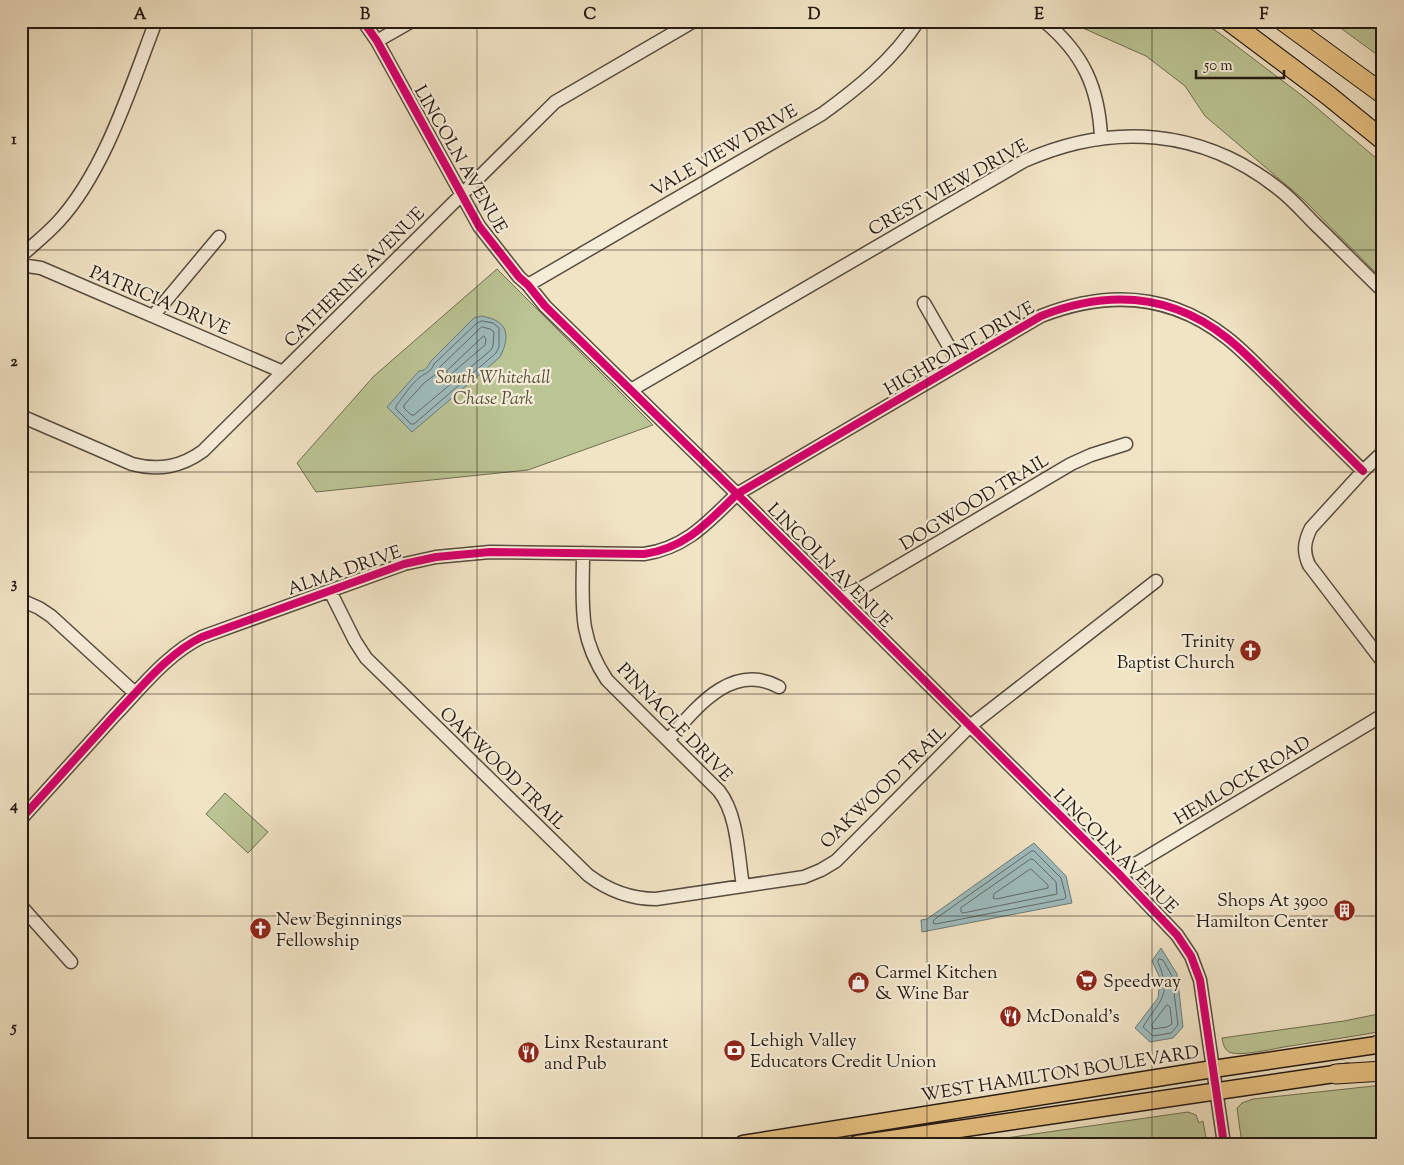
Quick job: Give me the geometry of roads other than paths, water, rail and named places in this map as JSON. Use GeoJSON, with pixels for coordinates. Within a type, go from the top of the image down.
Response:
{"type":"FeatureCollection","features":[{"type":"Feature","properties":{"kind":"highway"},"geometry":{"type":"LineString","coordinates":[[1229,21],[1329,96],[1383,140]]}},
{"type":"Feature","properties":{"kind":"highway"},"geometry":{"type":"LineString","coordinates":[[1283,21],[1383,94]]}},
{"type":"Feature","properties":{"kind":"highway"},"geometry":{"type":"LineString","coordinates":[[1336,1074],[1383,1070]]}},
{"type":"Feature","properties":{"kind":"main road","name":"WEST HAMILTON BOULEVARD"},"geometry":{"type":"LineString","coordinates":[[743,1144],[1382,1044]]}},
{"type":"Feature","properties":{"kind":"main road"},"geometry":{"type":"LineString","coordinates":[[857,1144],[1383,1066]]}},
{"type":"Feature","properties":{"kind":"street"},"geometry":{"type":"LineString","coordinates":[[21,256],[58,222],[94,170],[111,137],[156,21]]}},
{"type":"Feature","properties":{"kind":"street","name":"LINCOLN AVENUE"},"geometry":{"type":"LineString","coordinates":[[364,21],[479,226],[518,277],[528,285],[545,306],[738,494],[1119,874],[1177,935],[1191,956],[1200,980],[1224,1144]]}},
{"type":"Feature","properties":{"kind":"street"},"geometry":{"type":"LineString","coordinates":[[377,42],[412,21]]}},
{"type":"Feature","properties":{"kind":"street","name":"CATHERINE AVENUE"},"geometry":{"type":"LineString","coordinates":[[21,416],[144,468],[161,468],[184,462],[203,450],[555,102],[694,21]]}},
{"type":"Feature","properties":{"kind":"street","name":"VALE VIEW DRIVE"},"geometry":{"type":"LineString","coordinates":[[528,285],[828,109],[873,74],[895,51],[918,21]]}},
{"type":"Feature","properties":{"kind":"street"},"geometry":{"type":"LineString","coordinates":[[1044,21],[1069,45],[1083,64],[1097,100],[1101,138]]}},
{"type":"Feature","properties":{"kind":"street","name":"CREST VIEW DRIVE"},"geometry":{"type":"LineString","coordinates":[[631,390],[1024,162],[1069,144],[1101,138],[1125,136],[1173,140],[1219,153],[1240,164],[1261,176],[1286,195],[1383,291]]}},
{"type":"Feature","properties":{"kind":"street"},"geometry":{"type":"LineString","coordinates":[[153,316],[219,238]]}},
{"type":"Feature","properties":{"kind":"street","name":"PATRICIA DRIVE"},"geometry":{"type":"LineString","coordinates":[[21,265],[42,268],[283,372]]}},
{"type":"Feature","properties":{"kind":"street","name":"HIGHPOINT DRIVE"},"geometry":{"type":"LineString","coordinates":[[738,494],[1041,316],[1064,307],[1087,302],[1122,299],[1146,301],[1169,307],[1208,324],[1227,338],[1363,471]]}},
{"type":"Feature","properties":{"kind":"street"},"geometry":{"type":"LineString","coordinates":[[924,303],[959,364]]}},
{"type":"Feature","properties":{"kind":"street","name":"DOGWOOD TRAIL"},"geometry":{"type":"LineString","coordinates":[[843,599],[1071,464],[1091,455],[1126,444]]}},
{"type":"Feature","properties":{"kind":"street"},"geometry":{"type":"LineString","coordinates":[[1383,452],[1311,528],[1304,546],[1309,566],[1383,662]]}},
{"type":"Feature","properties":{"kind":"street","name":"ALMA DRIVE"},"geometry":{"type":"LineString","coordinates":[[21,819],[135,693],[178,651],[189,642],[202,636],[404,564],[436,557],[490,552],[644,554],[668,549],[695,534],[738,494]]}},
{"type":"Feature","properties":{"kind":"street","name":"PINNACLE DRIVE"},"geometry":{"type":"LineString","coordinates":[[583,553],[583,618],[586,636],[597,664],[608,680],[725,798],[731,813],[743,886]]}},
{"type":"Feature","properties":{"kind":"street","name":"OAKWOOD TRAIL"},"geometry":{"type":"LineString","coordinates":[[330,591],[355,641],[366,658],[588,875],[616,893],[650,899],[804,877],[836,861],[970,726],[1156,581]]}},
{"type":"Feature","properties":{"kind":"street"},"geometry":{"type":"LineString","coordinates":[[21,600],[39,608],[57,620],[135,693]]}},
{"type":"Feature","properties":{"kind":"street"},"geometry":{"type":"LineString","coordinates":[[668,740],[699,704],[713,693],[728,685],[754,678],[765,680],[779,687]]}},
{"type":"Feature","properties":{"kind":"street","name":"HEMLOCK ROAD"},"geometry":{"type":"LineString","coordinates":[[1119,874],[1383,715]]}},
{"type":"Feature","properties":{"kind":"street"},"geometry":{"type":"LineString","coordinates":[[21,906],[70,962]]}},
{"type":"Feature","properties":{"kind":"water"},"geometry":{"type":"Polygon","coordinates":[[[481,316],[496,321],[504,329],[506,341],[500,357],[412,432],[387,407],[419,371],[426,368],[474,318],[481,316]]]}},
{"type":"Feature","properties":{"kind":"water"},"geometry":{"type":"Polygon","coordinates":[[[1034,843],[1066,876],[1072,903],[922,932],[921,920],[927,919],[1034,843]]]}},
{"type":"Feature","properties":{"kind":"water"},"geometry":{"type":"Polygon","coordinates":[[[1161,948],[1177,974],[1183,1027],[1173,1038],[1150,1042],[1135,1028],[1158,998],[1160,978],[1152,961],[1161,948]]]}},
{"type":"Feature","properties":{"kind":"place","name":"Trinity Baptist Church"},"geometry":{"type":"Point","coordinates":[1251,651]}},
{"type":"Feature","properties":{"kind":"place","name":"Shops At 3900 Hamilton Center"},"geometry":{"type":"Point","coordinates":[1344,910]}},
{"type":"Feature","properties":{"kind":"place","name":"New Beginnings Fellowship"},"geometry":{"type":"Point","coordinates":[260,929]}},
{"type":"Feature","properties":{"kind":"place","name":"Speedway"},"geometry":{"type":"Point","coordinates":[1087,981]}},
{"type":"Feature","properties":{"kind":"place","name":"Carmel Kitchen & Wine Bar"},"geometry":{"type":"Point","coordinates":[859,982]}},
{"type":"Feature","properties":{"kind":"place","name":"McDonald's"},"geometry":{"type":"Point","coordinates":[1010,1016]}},
{"type":"Feature","properties":{"kind":"place","name":"Lehigh Valley Educators Credit Union"},"geometry":{"type":"Point","coordinates":[734,1050]}},
{"type":"Feature","properties":{"kind":"place","name":"Linx Restaurant and Pub"},"geometry":{"type":"Point","coordinates":[528,1052]}},
{"type":"Feature","properties":{"kind":"park label","name":"South Whitehall Chase Park"},"geometry":{"type":"Point","coordinates":[493,387]}}]}
